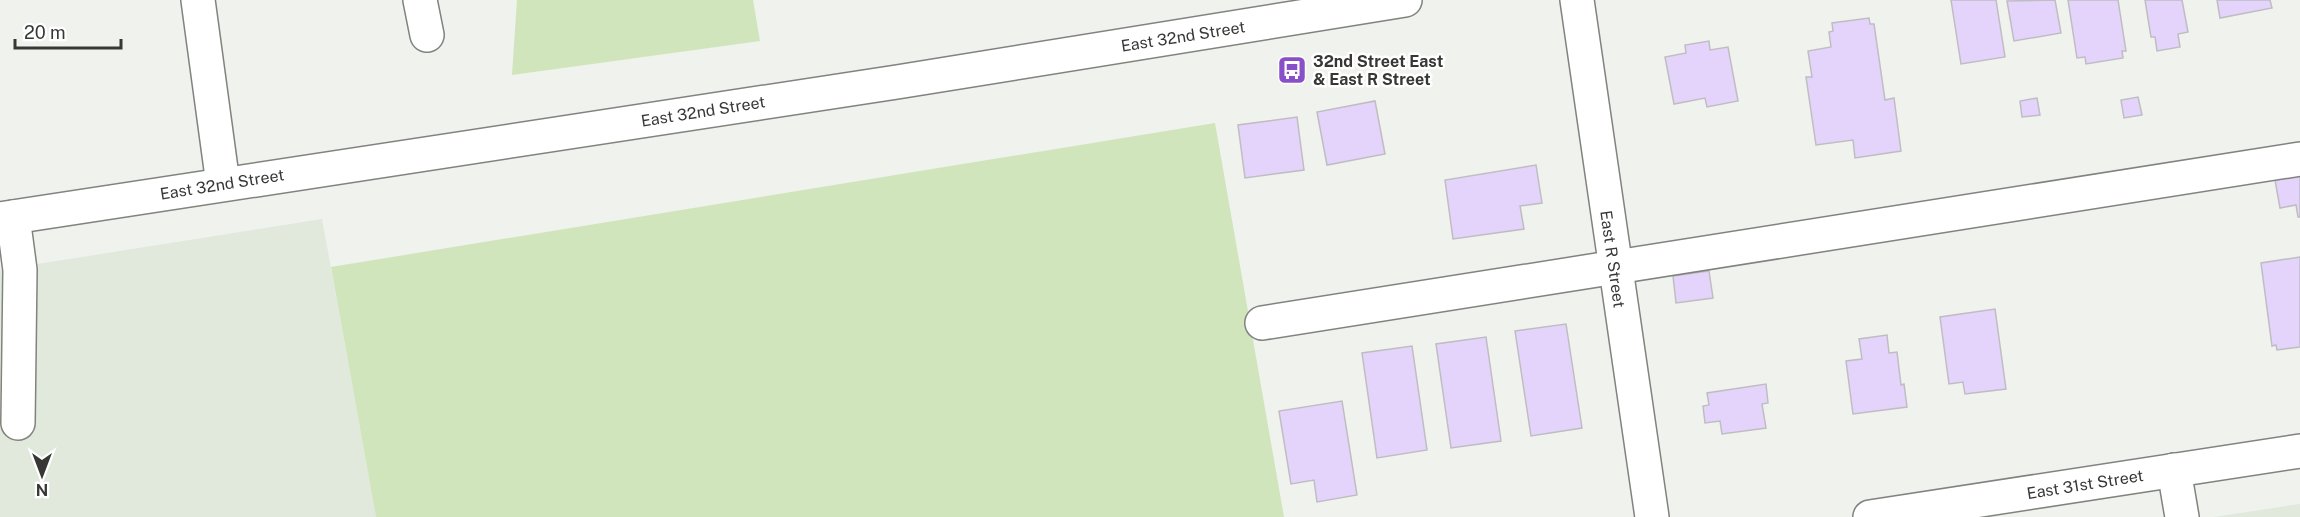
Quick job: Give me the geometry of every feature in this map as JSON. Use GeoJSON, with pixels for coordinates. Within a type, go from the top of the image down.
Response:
{"type":"FeatureCollection","features":[{"type":"Feature","properties":{"kind":"street"},"geometry":{"type":"LineString","coordinates":[[198,0],[223,184]]}},
{"type":"Feature","properties":{"kind":"street"},"geometry":{"type":"LineString","coordinates":[[420,0],[427,35]]}},
{"type":"Feature","properties":{"kind":"street","name":"East 32nd Street"},"geometry":{"type":"LineString","coordinates":[[6,218],[897,82],[1405,0]]}},
{"type":"Feature","properties":{"kind":"street","name":"East R Street"},"geometry":{"type":"LineString","coordinates":[[1577,0],[1652,517]]}},
{"type":"Feature","properties":{"kind":"street"},"geometry":{"type":"LineString","coordinates":[[1262,323],[2300,159]]}},
{"type":"Feature","properties":{"kind":"street"},"geometry":{"type":"LineString","coordinates":[[6,218],[20,270],[18,423]]}},
{"type":"Feature","properties":{"kind":"street","name":"East 31st Street"},"geometry":{"type":"LineString","coordinates":[[1870,517],[2300,451]]}},
{"type":"Feature","properties":{"kind":"street"},"geometry":{"type":"LineString","coordinates":[[2174,470],[2182,517]]}},
{"type":"Feature","properties":{"kind":"shaded area"},"geometry":{"type":"Polygon","coordinates":[[[322,219],[376,517],[0,517],[0,270],[322,219]]]}},
{"type":"Feature","properties":{"kind":"shaded area"},"geometry":{"type":"Polygon","coordinates":[[[2300,504],[2300,517],[2214,517],[2300,504]]]}},
{"type":"Feature","properties":{"kind":"green space"},"geometry":{"type":"Polygon","coordinates":[[[517,0],[753,0],[760,41],[512,75],[517,0]]]}},
{"type":"Feature","properties":{"kind":"green space"},"geometry":{"type":"Polygon","coordinates":[[[1215,123],[1284,517],[376,517],[331,267],[1215,123]]]}},
{"type":"Feature","properties":{"kind":"building"},"geometry":{"type":"Polygon","coordinates":[[[1951,0],[1996,0],[2005,57],[1961,64],[1951,0]]]}},
{"type":"Feature","properties":{"kind":"building"},"geometry":{"type":"Polygon","coordinates":[[[2055,0],[2061,33],[2014,41],[2007,1],[2055,0]]]}},
{"type":"Feature","properties":{"kind":"building"},"geometry":{"type":"Polygon","coordinates":[[[2068,0],[2118,0],[2126,51],[2122,51],[2123,58],[2086,64],[2085,57],[2077,58],[2068,0]]]}},
{"type":"Feature","properties":{"kind":"building"},"geometry":{"type":"Polygon","coordinates":[[[2145,0],[2182,0],[2188,32],[2178,34],[2180,47],[2157,51],[2155,37],[2151,37],[2145,0]]]}},
{"type":"Feature","properties":{"kind":"building"},"geometry":{"type":"Polygon","coordinates":[[[2217,0],[2270,0],[2272,8],[2220,18],[2217,0]]]}},
{"type":"Feature","properties":{"kind":"building"},"geometry":{"type":"Polygon","coordinates":[[[1869,18],[1870,24],[1874,24],[1885,100],[1894,98],[1901,151],[1855,158],[1853,140],[1816,145],[1806,77],[1812,77],[1808,51],[1831,47],[1829,32],[1833,31],[1832,23],[1869,18]]]}},
{"type":"Feature","properties":{"kind":"building"},"geometry":{"type":"Polygon","coordinates":[[[1709,41],[1710,50],[1728,47],[1738,101],[1707,107],[1705,98],[1674,104],[1665,57],[1686,53],[1685,45],[1709,41]]]}},
{"type":"Feature","properties":{"kind":"building"},"geometry":{"type":"Polygon","coordinates":[[[2138,97],[2142,115],[2124,118],[2121,100],[2138,97]]]}},
{"type":"Feature","properties":{"kind":"building"},"geometry":{"type":"Polygon","coordinates":[[[2037,98],[2040,115],[2022,117],[2020,101],[2037,98]]]}},
{"type":"Feature","properties":{"kind":"building"},"geometry":{"type":"Polygon","coordinates":[[[1375,101],[1385,154],[1327,165],[1317,112],[1375,101]]]}},
{"type":"Feature","properties":{"kind":"building"},"geometry":{"type":"Polygon","coordinates":[[[1297,117],[1304,170],[1245,178],[1238,125],[1297,117]]]}},
{"type":"Feature","properties":{"kind":"building"},"geometry":{"type":"Polygon","coordinates":[[[1536,165],[1542,203],[1520,206],[1524,229],[1453,239],[1445,180],[1536,165]]]}},
{"type":"Feature","properties":{"kind":"building"},"geometry":{"type":"Polygon","coordinates":[[[2300,176],[2300,217],[2298,217],[2296,205],[2280,208],[2275,180],[2300,176]]]}},
{"type":"Feature","properties":{"kind":"building"},"geometry":{"type":"Polygon","coordinates":[[[2300,257],[2300,347],[2277,350],[2276,345],[2272,346],[2261,263],[2300,257]]]}},
{"type":"Feature","properties":{"kind":"building"},"geometry":{"type":"Polygon","coordinates":[[[1709,271],[1713,298],[1676,303],[1673,276],[1709,271]]]}},
{"type":"Feature","properties":{"kind":"building"},"geometry":{"type":"Polygon","coordinates":[[[1995,309],[2006,389],[1965,394],[1963,382],[1949,384],[1940,317],[1995,309]]]}},
{"type":"Feature","properties":{"kind":"building"},"geometry":{"type":"Polygon","coordinates":[[[1566,324],[1582,428],[1531,436],[1515,331],[1566,324]]]}},
{"type":"Feature","properties":{"kind":"building"},"geometry":{"type":"Polygon","coordinates":[[[1887,335],[1889,353],[1897,352],[1901,385],[1904,384],[1907,407],[1853,414],[1846,361],[1862,359],[1859,339],[1887,335]]]}},
{"type":"Feature","properties":{"kind":"building"},"geometry":{"type":"Polygon","coordinates":[[[1486,337],[1501,441],[1451,448],[1436,344],[1486,337]]]}},
{"type":"Feature","properties":{"kind":"building"},"geometry":{"type":"Polygon","coordinates":[[[1412,346],[1427,450],[1377,458],[1362,353],[1412,346]]]}},
{"type":"Feature","properties":{"kind":"building"},"geometry":{"type":"Polygon","coordinates":[[[1766,384],[1768,403],[1762,404],[1766,428],[1722,434],[1720,421],[1705,423],[1703,406],[1709,405],[1707,393],[1766,384]]]}},
{"type":"Feature","properties":{"kind":"building"},"geometry":{"type":"Polygon","coordinates":[[[1342,401],[1357,495],[1317,502],[1314,480],[1291,484],[1279,411],[1342,401]]]}},
{"type":"Feature","properties":{"kind":"place","name":"32nd Street East & East R Street"},"geometry":{"type":"Point","coordinates":[1292,70]}}]}
